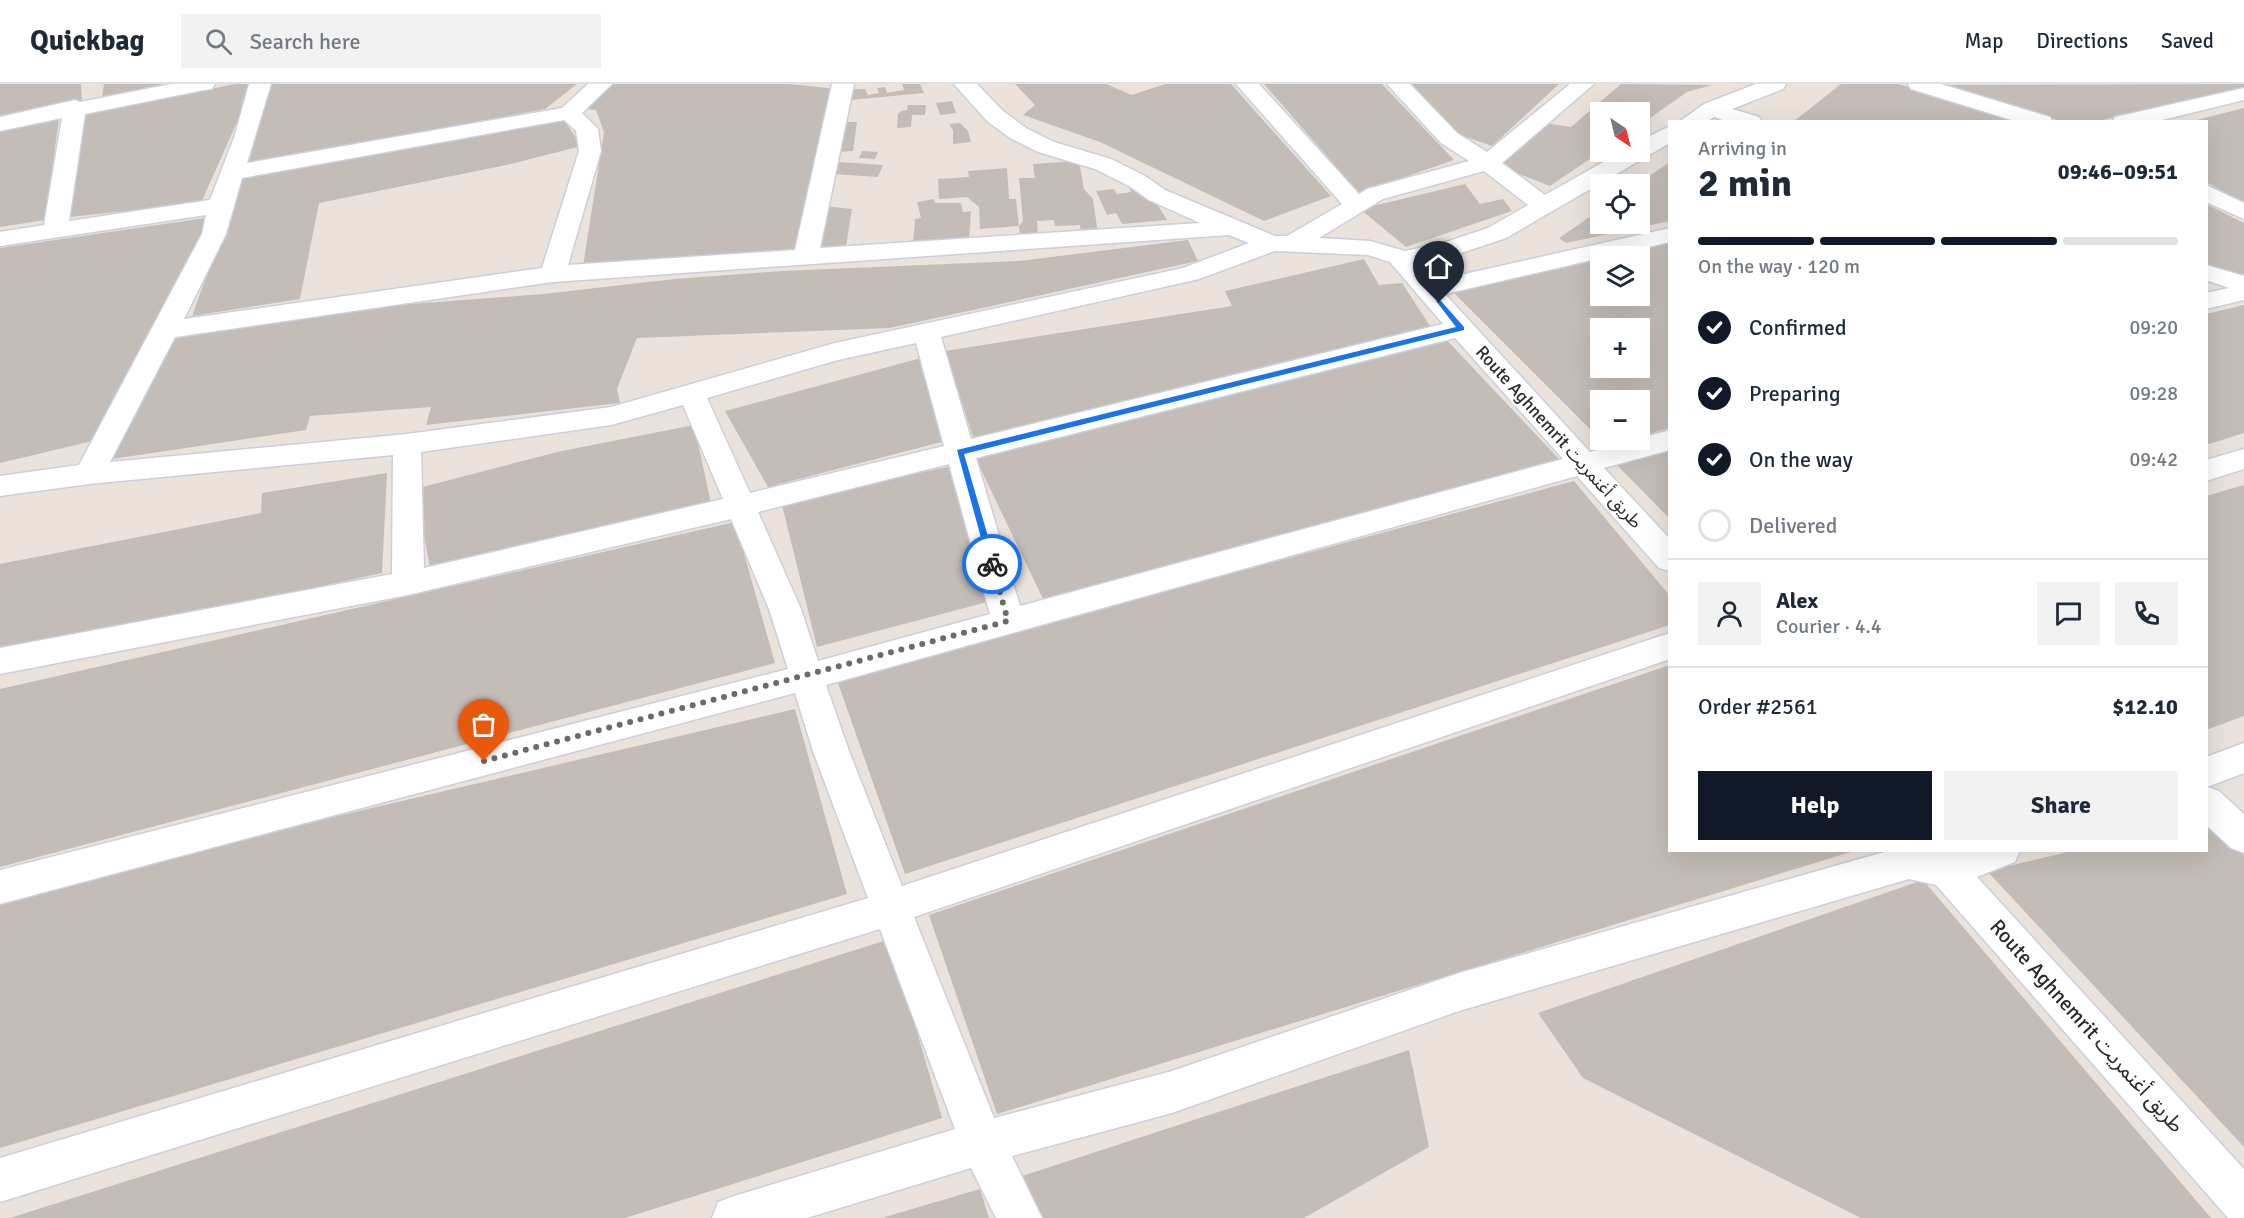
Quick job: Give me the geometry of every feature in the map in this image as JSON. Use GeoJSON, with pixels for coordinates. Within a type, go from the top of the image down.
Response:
{"type":"FeatureCollection","features":[{"type":"Feature","properties":{"kind":"street"},"geometry":{"type":"LineString","coordinates":[[0,124],[86,99],[204,84]]}},
{"type":"Feature","properties":{"kind":"street"},"geometry":{"type":"LineString","coordinates":[[89,474],[214,234],[220,206],[260,91],[260,84]]}},
{"type":"Feature","properties":{"kind":"street"},"geometry":{"type":"LineString","coordinates":[[232,173],[569,113],[601,84]]}},
{"type":"Feature","properties":{"kind":"street"},"geometry":{"type":"LineString","coordinates":[[805,259],[843,84]]}},
{"type":"Feature","properties":{"kind":"street"},"geometry":{"type":"LineString","coordinates":[[965,84],[995,116],[1018,133],[1046,147],[1103,164],[1137,181],[1157,195],[1231,228],[1283,243],[1370,248],[1403,260],[1472,243],[1497,233],[1619,162]]}},
{"type":"Feature","properties":{"kind":"street"},"geometry":{"type":"LineString","coordinates":[[1247,84],[1357,206]]}},
{"type":"Feature","properties":{"kind":"street"},"geometry":{"type":"LineString","coordinates":[[1398,84],[1449,138],[1488,163],[1543,205]]}},
{"type":"Feature","properties":{"kind":"street"},"geometry":{"type":"LineString","coordinates":[[0,486],[89,474],[407,444],[611,417],[835,352],[1190,274],[1283,243],[1357,206],[1375,194],[1488,163],[1583,84]]}},
{"type":"Feature","properties":{"kind":"street"},"geometry":{"type":"LineString","coordinates":[[1693,120],[1712,109],[1775,84]]}},
{"type":"Feature","properties":{"kind":"street"},"geometry":{"type":"LineString","coordinates":[[1919,84],[2036,120]]}},
{"type":"Feature","properties":{"kind":"street"},"geometry":{"type":"LineString","coordinates":[[2132,120],[2244,94]]}},
{"type":"Feature","properties":{"kind":"street"},"geometry":{"type":"LineString","coordinates":[[55,231],[86,99]]}},
{"type":"Feature","properties":{"kind":"street"},"geometry":{"type":"LineString","coordinates":[[1712,109],[1745,120]]}},
{"type":"Feature","properties":{"kind":"street"},"geometry":{"type":"LineString","coordinates":[[553,274],[590,151],[587,129],[569,113]]}},
{"type":"Feature","properties":{"kind":"street"},"geometry":{"type":"LineString","coordinates":[[1650,144],[1668,134]]}},
{"type":"Feature","properties":{"kind":"street"},"geometry":{"type":"LineString","coordinates":[[2208,193],[2244,212]]}},
{"type":"Feature","properties":{"kind":"street"},"geometry":{"type":"LineString","coordinates":[[0,239],[220,206]]}},
{"type":"Feature","properties":{"kind":"street"},"geometry":{"type":"LineString","coordinates":[[165,330],[553,274],[805,259],[1231,228]]}},
{"type":"Feature","properties":{"kind":"street"},"geometry":{"type":"LineString","coordinates":[[1428,290],[1668,235]]}},
{"type":"Feature","properties":{"kind":"street","name":"Route Aghnemrit طريق أغنمريت"},"geometry":{"type":"LineString","coordinates":[[1403,260],[1668,558]]}},
{"type":"Feature","properties":{"kind":"street"},"geometry":{"type":"LineString","coordinates":[[2208,273],[2244,284]]}},
{"type":"Feature","properties":{"kind":"street"},"geometry":{"type":"LineString","coordinates":[[2208,301],[2244,292]]}},
{"type":"Feature","properties":{"kind":"street"},"geometry":{"type":"LineString","coordinates":[[0,661],[408,583],[740,506],[1462,328]]}},
{"type":"Feature","properties":{"kind":"street"},"geometry":{"type":"LineString","coordinates":[[926,332],[1008,621]]}},
{"type":"Feature","properties":{"kind":"street"},"geometry":{"type":"LineString","coordinates":[[691,392],[785,609],[831,751],[982,1143],[1020,1218]]}},
{"type":"Feature","properties":{"kind":"street"},"geometry":{"type":"LineString","coordinates":[[0,887],[807,677],[1668,441]]}},
{"type":"Feature","properties":{"kind":"street"},"geometry":{"type":"LineString","coordinates":[[407,444],[408,583]]}},
{"type":"Feature","properties":{"kind":"street"},"geometry":{"type":"LineString","coordinates":[[2208,470],[2244,459]]}},
{"type":"Feature","properties":{"kind":"street"},"geometry":{"type":"LineString","coordinates":[[0,1180],[893,907],[1668,647]]}},
{"type":"Feature","properties":{"kind":"street"},"geometry":{"type":"LineString","coordinates":[[2208,771],[2244,758]]}},
{"type":"Feature","properties":{"kind":"street"},"geometry":{"type":"LineString","coordinates":[[2208,804],[2244,837]]}},
{"type":"Feature","properties":{"kind":"street"},"geometry":{"type":"LineString","coordinates":[[734,1218],[982,1143],[1172,1092],[1459,993],[1909,862],[1939,861],[1991,852]]}},
{"type":"Feature","properties":{"kind":"street","name":"Route Aghnemrit طريق أغنمريت"},"geometry":{"type":"LineString","coordinates":[[1939,861],[2244,1202]]}},
{"type":"Feature","properties":{"kind":"building"},"geometry":{"type":"Polygon","coordinates":[[[0,84],[81,84],[82,101],[0,118],[0,84]]]}},
{"type":"Feature","properties":{"kind":"building"},"geometry":{"type":"Polygon","coordinates":[[[104,84],[160,84],[160,85],[102,98],[104,84]]]}},
{"type":"Feature","properties":{"kind":"building"},"geometry":{"type":"Polygon","coordinates":[[[236,84],[254,84],[201,203],[70,217],[84,114],[236,84]]]}},
{"type":"Feature","properties":{"kind":"building"},"geometry":{"type":"Polygon","coordinates":[[[271,84],[577,84],[545,109],[248,166],[271,84]]]}},
{"type":"Feature","properties":{"kind":"building"},"geometry":{"type":"Polygon","coordinates":[[[607,84],[789,84],[837,89],[801,253],[583,266],[604,132],[596,110],[576,108],[607,84]]]}},
{"type":"Feature","properties":{"kind":"building"},"geometry":{"type":"Polygon","coordinates":[[[902,84],[920,84],[924,93],[850,100],[852,89],[865,89],[868,95],[879,93],[877,88],[885,87],[887,93],[904,90],[902,84]]]}},
{"type":"Feature","properties":{"kind":"building"},"geometry":{"type":"Polygon","coordinates":[[[1015,84],[1106,84],[1132,95],[1165,84],[1231,84],[1331,196],[1264,221],[1100,142],[1023,115],[1035,105],[1015,84]]]}},
{"type":"Feature","properties":{"kind":"building"},"geometry":{"type":"Polygon","coordinates":[[[1264,84],[1382,84],[1454,160],[1359,193],[1264,84]]]}},
{"type":"Feature","properties":{"kind":"building"},"geometry":{"type":"Polygon","coordinates":[[[1406,84],[1559,84],[1492,146],[1452,132],[1406,84]]]}},
{"type":"Feature","properties":{"kind":"building"},"geometry":{"type":"Polygon","coordinates":[[[1621,84],[1712,85],[1687,92],[1650,118],[1650,102],[1600,102],[1621,84]]]}},
{"type":"Feature","properties":{"kind":"building"},"geometry":{"type":"Polygon","coordinates":[[[1841,84],[1898,84],[2015,120],[1796,120],[1841,84]]]}},
{"type":"Feature","properties":{"kind":"building"},"geometry":{"type":"Polygon","coordinates":[[[2244,84],[2244,87],[2103,120],[2057,120],[1937,85],[2244,84]]]}},
{"type":"Feature","properties":{"kind":"building"},"geometry":{"type":"Polygon","coordinates":[[[952,101],[956,113],[940,115],[936,103],[952,101]]]}},
{"type":"Feature","properties":{"kind":"building"},"geometry":{"type":"Polygon","coordinates":[[[908,105],[926,105],[925,115],[912,115],[911,127],[897,128],[898,114],[907,110],[908,105]]]}},
{"type":"Feature","properties":{"kind":"building"},"geometry":{"type":"Polygon","coordinates":[[[2244,108],[2244,203],[2208,183],[2208,120],[2197,120],[2244,108]]]}},
{"type":"Feature","properties":{"kind":"building"},"geometry":{"type":"Polygon","coordinates":[[[1590,111],[1590,159],[1550,186],[1498,166],[1544,123],[1571,127],[1590,111]]]}},
{"type":"Feature","properties":{"kind":"building"},"geometry":{"type":"Polygon","coordinates":[[[561,115],[581,146],[511,164],[319,203],[300,299],[192,316],[243,176],[561,115]]]}},
{"type":"Feature","properties":{"kind":"building"},"geometry":{"type":"Polygon","coordinates":[[[59,119],[45,220],[0,227],[0,132],[59,119]]]}},
{"type":"Feature","properties":{"kind":"building"},"geometry":{"type":"Polygon","coordinates":[[[844,122],[857,122],[853,151],[839,152],[844,122]]]}},
{"type":"Feature","properties":{"kind":"building"},"geometry":{"type":"Polygon","coordinates":[[[960,123],[968,131],[971,142],[953,144],[953,130],[949,124],[960,123]]]}},
{"type":"Feature","properties":{"kind":"building"},"geometry":{"type":"Polygon","coordinates":[[[862,151],[878,152],[875,159],[859,158],[862,151]]]}},
{"type":"Feature","properties":{"kind":"building"},"geometry":{"type":"Polygon","coordinates":[[[1079,161],[1084,189],[1093,199],[1098,234],[1081,235],[1080,225],[1055,226],[1054,220],[1037,221],[1038,235],[1020,236],[1019,226],[1023,221],[1019,178],[1035,178],[1033,164],[1079,161]]]}},
{"type":"Feature","properties":{"kind":"building"},"geometry":{"type":"Polygon","coordinates":[[[838,162],[883,165],[878,177],[832,174],[838,162]]]}},
{"type":"Feature","properties":{"kind":"building"},"geometry":{"type":"Polygon","coordinates":[[[1668,163],[1668,221],[1650,225],[1650,175],[1668,163]]]}},
{"type":"Feature","properties":{"kind":"building"},"geometry":{"type":"Polygon","coordinates":[[[1007,168],[1009,199],[1016,199],[1019,226],[980,229],[979,207],[967,197],[939,199],[938,179],[969,177],[968,171],[1007,168]]]}},
{"type":"Feature","properties":{"kind":"building"},"geometry":{"type":"Polygon","coordinates":[[[1127,183],[1135,183],[1159,207],[1167,220],[1122,224],[1116,213],[1107,215],[1096,191],[1114,189],[1117,194],[1131,192],[1127,183]]]}},
{"type":"Feature","properties":{"kind":"building"},"geometry":{"type":"Polygon","coordinates":[[[1465,184],[1480,204],[1503,199],[1512,211],[1406,247],[1360,209],[1465,184]]]}},
{"type":"Feature","properties":{"kind":"building"},"geometry":{"type":"Polygon","coordinates":[[[934,199],[935,203],[961,203],[963,212],[971,211],[969,242],[913,245],[915,219],[921,218],[917,202],[934,199]]]}},
{"type":"Feature","properties":{"kind":"building"},"geometry":{"type":"Polygon","coordinates":[[[2208,205],[2244,223],[2244,275],[2240,276],[2208,266],[2208,205]]]}},
{"type":"Feature","properties":{"kind":"building"},"geometry":{"type":"Polygon","coordinates":[[[824,206],[852,209],[846,247],[819,250],[824,206]]]}},
{"type":"Feature","properties":{"kind":"building"},"geometry":{"type":"Polygon","coordinates":[[[212,217],[101,439],[0,463],[0,248],[212,217]]]}},
{"type":"Feature","properties":{"kind":"building"},"geometry":{"type":"Polygon","coordinates":[[[1590,217],[1590,234],[1609,234],[1566,243],[1559,238],[1590,217]]]}},
{"type":"Feature","properties":{"kind":"building"},"geometry":{"type":"Polygon","coordinates":[[[1188,240],[1198,261],[890,328],[637,338],[617,389],[620,403],[426,425],[431,407],[310,416],[306,430],[112,459],[170,340],[304,312],[543,294],[675,279],[782,271],[1019,261],[1188,240]]]}},
{"type":"Feature","properties":{"kind":"building"},"geometry":{"type":"Polygon","coordinates":[[[1668,242],[1668,429],[1650,433],[1650,390],[1590,390],[1590,429],[1454,293],[1590,260],[1590,306],[1650,306],[1650,246],[1668,242]]]}},
{"type":"Feature","properties":{"kind":"building"},"geometry":{"type":"Polygon","coordinates":[[[1364,259],[1379,285],[1402,283],[1432,329],[975,443],[945,351],[1232,306],[1225,291],[1364,259]]]}},
{"type":"Feature","properties":{"kind":"building"},"geometry":{"type":"Polygon","coordinates":[[[2244,305],[2244,433],[2208,444],[2208,314],[2244,305]]]}},
{"type":"Feature","properties":{"kind":"building"},"geometry":{"type":"Polygon","coordinates":[[[1442,335],[1559,459],[1044,601],[974,455],[1442,335]]]}},
{"type":"Feature","properties":{"kind":"building"},"geometry":{"type":"Polygon","coordinates":[[[921,358],[953,439],[768,487],[725,411],[921,358]]]}},
{"type":"Feature","properties":{"kind":"building"},"geometry":{"type":"Polygon","coordinates":[[[694,425],[711,503],[430,567],[415,489],[557,452],[694,425]]]}},
{"type":"Feature","properties":{"kind":"building"},"geometry":{"type":"Polygon","coordinates":[[[1668,448],[1668,517],[1614,462],[1668,448]]]}},
{"type":"Feature","properties":{"kind":"building"},"geometry":{"type":"Polygon","coordinates":[[[957,465],[991,601],[817,647],[781,501],[957,465]]]}},
{"type":"Feature","properties":{"kind":"building"},"geometry":{"type":"Polygon","coordinates":[[[387,473],[382,573],[0,656],[0,564],[261,513],[262,493],[387,473]]]}},
{"type":"Feature","properties":{"kind":"building"},"geometry":{"type":"Polygon","coordinates":[[[1574,481],[1668,594],[1668,626],[905,874],[837,680],[1574,481]]]}},
{"type":"Feature","properties":{"kind":"building"},"geometry":{"type":"Polygon","coordinates":[[[2244,485],[2244,716],[2208,729],[2208,495],[2244,485]]]}},
{"type":"Feature","properties":{"kind":"building"},"geometry":{"type":"Polygon","coordinates":[[[735,522],[775,663],[0,867],[0,689],[735,522]]]}},
{"type":"Feature","properties":{"kind":"building"},"geometry":{"type":"Polygon","coordinates":[[[1668,666],[1668,852],[1851,852],[997,1114],[929,915],[1668,666]]]}},
{"type":"Feature","properties":{"kind":"building"},"geometry":{"type":"Polygon","coordinates":[[[795,709],[847,894],[0,1148],[0,895],[795,709]]]}},
{"type":"Feature","properties":{"kind":"building"},"geometry":{"type":"Polygon","coordinates":[[[2208,822],[2244,855],[2244,1147],[1987,871],[2068,852],[2208,852],[2208,822]]]}},
{"type":"Feature","properties":{"kind":"building"},"geometry":{"type":"Polygon","coordinates":[[[1923,880],[2211,1218],[1861,1218],[1583,1078],[1538,1013],[1923,880]]]}},
{"type":"Feature","properties":{"kind":"building"},"geometry":{"type":"Polygon","coordinates":[[[890,939],[942,1118],[625,1218],[10,1218],[890,939]]]}},
{"type":"Feature","properties":{"kind":"building"},"geometry":{"type":"Polygon","coordinates":[[[1409,1050],[1429,1147],[1304,1218],[1042,1218],[1022,1176],[1409,1050]]]}},
{"type":"Feature","properties":{"kind":"building"},"geometry":{"type":"Polygon","coordinates":[[[980,1189],[989,1218],[885,1218],[885,1217],[980,1189]]]}},
{"type":"Feature","properties":{"kind":"way so far"},"geometry":{"type":"LineString","coordinates":[[484,761],[807,677],[1008,621],[992,564]]}},
{"type":"Feature","properties":{"kind":"route"},"geometry":{"type":"LineString","coordinates":[[992,564],[960,452],[1462,328],[1439,303]]}}]}
